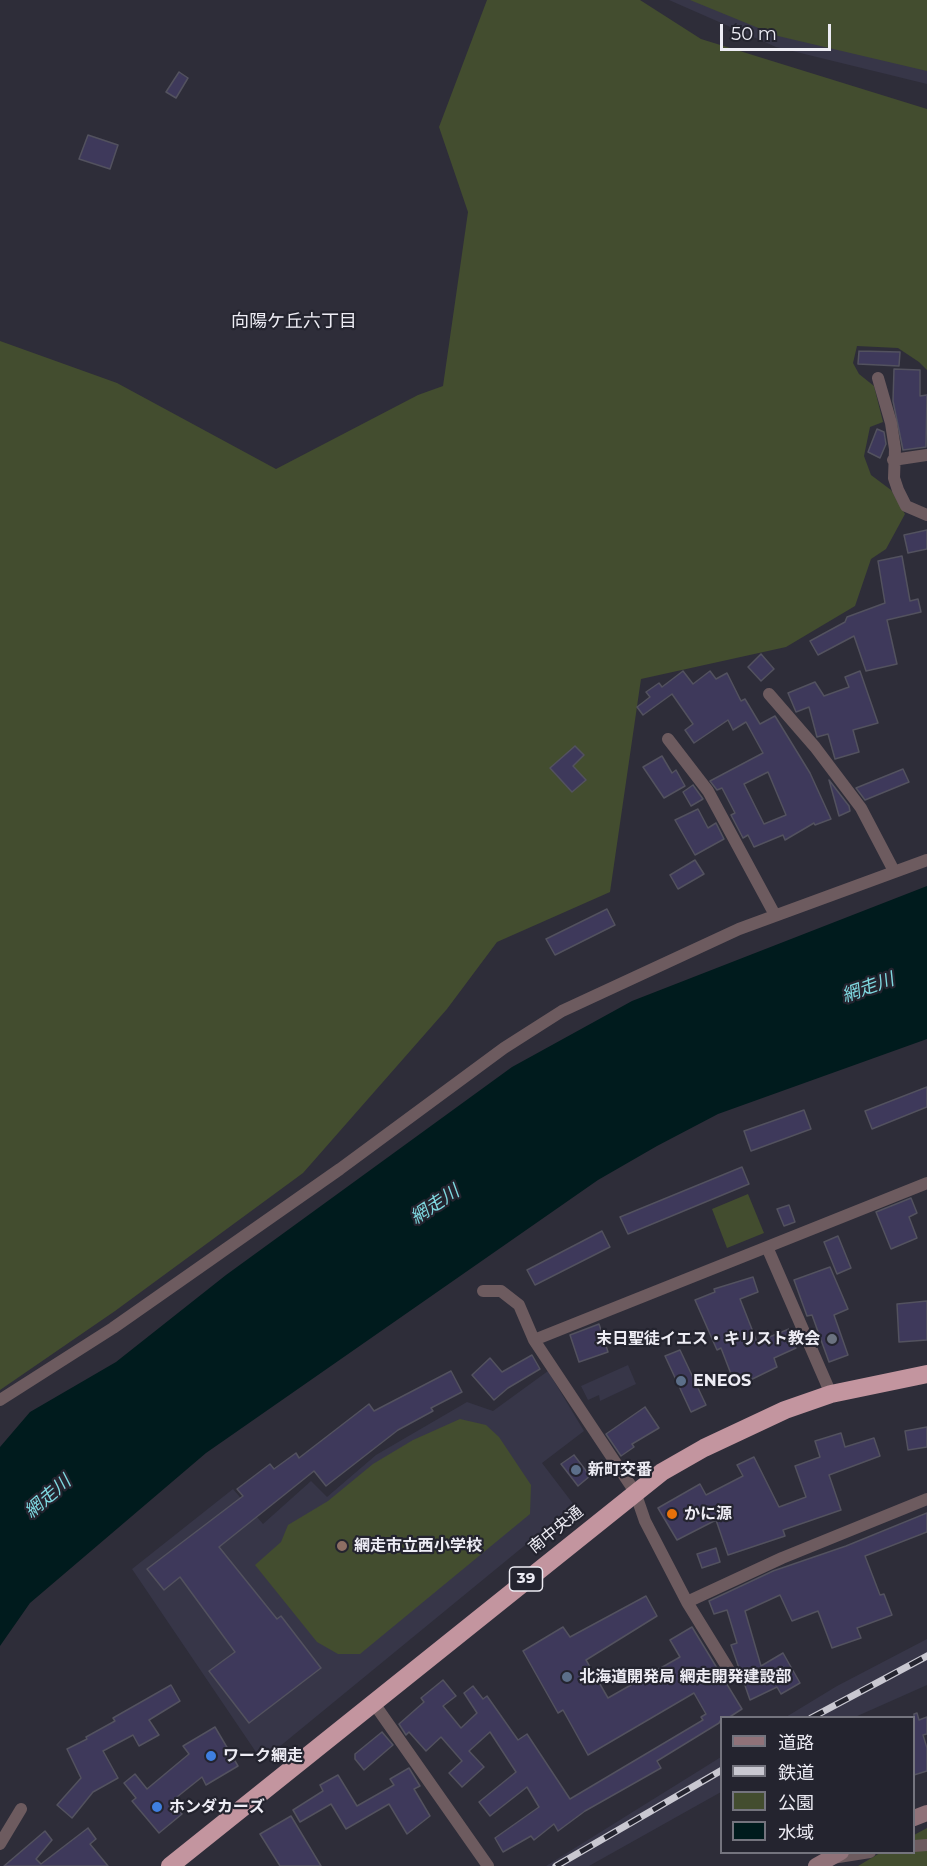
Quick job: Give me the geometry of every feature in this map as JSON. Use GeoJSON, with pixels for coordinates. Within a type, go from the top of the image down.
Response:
{"type":"FeatureCollection","features":[{"type":"Feature","properties":{"kind":"highway","name":"南中央通"},"geometry":{"type":"LineString","coordinates":[[170,1866],[634,1492],[704,1448],[785,1410],[831,1394],[927,1374]]}},
{"type":"Feature","properties":{"kind":"street"},"geometry":{"type":"LineString","coordinates":[[878,378],[891,423],[895,449],[894,478],[902,499],[914,511],[927,515]]}},
{"type":"Feature","properties":{"kind":"street"},"geometry":{"type":"LineString","coordinates":[[893,460],[927,455]]}},
{"type":"Feature","properties":{"kind":"street"},"geometry":{"type":"LineString","coordinates":[[769,694],[815,747],[861,808],[894,871]]}},
{"type":"Feature","properties":{"kind":"street"},"geometry":{"type":"LineString","coordinates":[[668,739],[708,791],[775,915]]}},
{"type":"Feature","properties":{"kind":"street"},"geometry":{"type":"LineString","coordinates":[[0,1400],[113,1328],[340,1169],[504,1048],[562,1011],[689,950],[775,915],[927,860]]}},
{"type":"Feature","properties":{"kind":"street"},"geometry":{"type":"LineString","coordinates":[[534,1340],[927,1183]]}},
{"type":"Feature","properties":{"kind":"street"},"geometry":{"type":"LineString","coordinates":[[767,1247],[831,1394]]}},
{"type":"Feature","properties":{"kind":"street"},"geometry":{"type":"LineString","coordinates":[[483,1291],[501,1291],[511,1296],[519,1305],[534,1340],[634,1492],[645,1521],[687,1602],[732,1675]]}},
{"type":"Feature","properties":{"kind":"street"},"geometry":{"type":"LineString","coordinates":[[687,1602],[782,1558],[927,1499]]}},
{"type":"Feature","properties":{"kind":"street"},"geometry":{"type":"LineString","coordinates":[[373,1702],[488,1866]]}},
{"type":"Feature","properties":{"kind":"street"},"geometry":{"type":"LineString","coordinates":[[0,1844],[21,1809]]}},
{"type":"Feature","properties":{"kind":"street"},"geometry":{"type":"LineString","coordinates":[[829,1859],[858,1854]]}},
{"type":"Feature","properties":{"kind":"shaded area"},"geometry":{"type":"Polygon","coordinates":[[[669,0],[927,0],[927,84],[776,47],[669,0]]]}},
{"type":"Feature","properties":{"kind":"shaded area"},"geometry":{"type":"Polygon","coordinates":[[[628,1365],[636,1384],[600,1401],[599,1395],[588,1400],[581,1386],[628,1365]]]}},
{"type":"Feature","properties":{"kind":"shaded area","name":"網走市立西小学校"},"geometry":{"type":"Polygon","coordinates":[[[548,1371],[584,1431],[542,1463],[574,1505],[262,1761],[132,1569],[233,1489],[263,1524],[311,1481],[327,1497],[376,1455],[467,1402],[493,1411],[548,1371]]]}},
{"type":"Feature","properties":{"kind":"shaded area"},"geometry":{"type":"Polygon","coordinates":[[[927,1639],[927,1685],[857,1716],[788,1716],[837,1686],[927,1639]]]}},
{"type":"Feature","properties":{"kind":"shaded area"},"geometry":{"type":"Polygon","coordinates":[[[720,1758],[720,1793],[589,1866],[546,1866],[720,1758]]]}},
{"type":"Feature","properties":{"kind":"green space"},"geometry":{"type":"Polygon","coordinates":[[[487,0],[640,0],[701,39],[927,109],[927,370],[898,348],[857,346],[853,363],[859,374],[874,386],[883,422],[870,427],[864,456],[871,475],[891,490],[905,514],[886,549],[871,559],[855,606],[786,647],[641,679],[610,892],[497,942],[447,1009],[303,1173],[115,1311],[0,1390],[0,341],[117,383],[276,469],[418,395],[443,386],[468,212],[439,127],[487,0]]]}},
{"type":"Feature","properties":{"kind":"green space"},"geometry":{"type":"Polygon","coordinates":[[[690,0],[927,0],[927,71],[778,36],[690,0]]]}},
{"type":"Feature","properties":{"kind":"green space"},"geometry":{"type":"Polygon","coordinates":[[[748,1194],[764,1233],[727,1248],[712,1209],[748,1194]]]}},
{"type":"Feature","properties":{"kind":"green space"},"geometry":{"type":"Polygon","coordinates":[[[460,1419],[486,1425],[499,1437],[531,1485],[530,1514],[360,1654],[338,1654],[317,1642],[255,1565],[281,1542],[288,1525],[328,1501],[373,1464],[413,1440],[460,1419]]]}},
{"type":"Feature","properties":{"kind":"green space"},"geometry":{"type":"Polygon","coordinates":[[[927,1828],[927,1866],[858,1866],[878,1854],[915,1854],[915,1834],[927,1828]]]}},
{"type":"Feature","properties":{"kind":"water","name":"網走川"},"geometry":{"type":"Polygon","coordinates":[[[927,886],[927,1039],[718,1114],[598,1180],[206,1453],[30,1603],[0,1646],[0,1447],[30,1412],[116,1362],[226,1275],[512,1067],[632,1001],[927,886]]]}},
{"type":"Feature","properties":{"kind":"building"},"geometry":{"type":"Polygon","coordinates":[[[179,72],[188,78],[176,98],[166,92],[179,72]]]}},
{"type":"Feature","properties":{"kind":"building"},"geometry":{"type":"Polygon","coordinates":[[[88,135],[118,145],[110,169],[79,159],[88,135]]]}},
{"type":"Feature","properties":{"kind":"building"},"geometry":{"type":"Polygon","coordinates":[[[859,351],[900,352],[899,366],[858,364],[859,351]]]}},
{"type":"Feature","properties":{"kind":"building"},"geometry":{"type":"Polygon","coordinates":[[[894,369],[920,370],[920,396],[927,395],[926,447],[903,450],[893,401],[894,369]]]}},
{"type":"Feature","properties":{"kind":"building"},"geometry":{"type":"Polygon","coordinates":[[[877,429],[884,432],[886,444],[880,458],[868,452],[877,429]]]}},
{"type":"Feature","properties":{"kind":"building"},"geometry":{"type":"Polygon","coordinates":[[[927,530],[927,549],[908,553],[904,535],[927,530]]]}},
{"type":"Feature","properties":{"kind":"building"},"geometry":{"type":"Polygon","coordinates":[[[902,556],[910,601],[918,599],[921,612],[887,620],[897,664],[866,671],[854,636],[818,655],[810,641],[845,622],[847,617],[885,603],[878,561],[902,556]]]}},
{"type":"Feature","properties":{"kind":"building"},"geometry":{"type":"Polygon","coordinates":[[[761,654],[774,669],[761,681],[748,667],[761,654]]]}},
{"type":"Feature","properties":{"kind":"building"},"geometry":{"type":"Polygon","coordinates":[[[683,671],[693,684],[710,671],[716,679],[727,673],[741,701],[745,699],[760,724],[775,716],[810,773],[831,819],[815,825],[814,823],[785,840],[783,835],[754,847],[748,835],[743,838],[731,815],[735,813],[722,788],[717,790],[710,781],[763,753],[746,722],[733,730],[728,720],[694,743],[685,730],[693,724],[672,694],[643,715],[637,707],[650,697],[646,692],[659,683],[662,687],[683,671]],[[768,772],[744,784],[764,824],[786,815],[768,772]]]}},
{"type":"Feature","properties":{"kind":"building"},"geometry":{"type":"Polygon","coordinates":[[[860,671],[878,723],[853,730],[859,752],[835,759],[828,734],[817,737],[809,707],[796,712],[788,693],[815,682],[824,696],[849,687],[845,677],[860,671]]]}},
{"type":"Feature","properties":{"kind":"building"},"geometry":{"type":"Polygon","coordinates":[[[575,746],[584,755],[573,766],[586,780],[572,792],[550,768],[575,746]]]}},
{"type":"Feature","properties":{"kind":"building"},"geometry":{"type":"Polygon","coordinates":[[[662,756],[672,773],[676,770],[685,786],[664,798],[643,767],[662,756]]]}},
{"type":"Feature","properties":{"kind":"building"},"geometry":{"type":"Polygon","coordinates":[[[903,769],[909,782],[865,800],[856,788],[903,769]]]}},
{"type":"Feature","properties":{"kind":"building"},"geometry":{"type":"Polygon","coordinates":[[[829,780],[849,806],[850,811],[839,816],[829,780]]]}},
{"type":"Feature","properties":{"kind":"building"},"geometry":{"type":"Polygon","coordinates":[[[693,785],[703,799],[691,806],[683,792],[693,785]]]}},
{"type":"Feature","properties":{"kind":"building"},"geometry":{"type":"Polygon","coordinates":[[[698,809],[708,828],[716,823],[724,839],[695,855],[675,820],[698,809]]]}},
{"type":"Feature","properties":{"kind":"building"},"geometry":{"type":"Polygon","coordinates":[[[695,860],[704,874],[678,889],[670,875],[695,860]]]}},
{"type":"Feature","properties":{"kind":"building"},"geometry":{"type":"Polygon","coordinates":[[[607,909],[615,925],[555,955],[546,939],[607,909]]]}},
{"type":"Feature","properties":{"kind":"building"},"geometry":{"type":"Polygon","coordinates":[[[927,1087],[927,1107],[872,1129],[865,1111],[927,1087]]]}},
{"type":"Feature","properties":{"kind":"building"},"geometry":{"type":"Polygon","coordinates":[[[804,1110],[811,1129],[751,1151],[744,1131],[804,1110]]]}},
{"type":"Feature","properties":{"kind":"building"},"geometry":{"type":"Polygon","coordinates":[[[742,1167],[749,1184],[628,1234],[620,1217],[742,1167]]]}},
{"type":"Feature","properties":{"kind":"building"},"geometry":{"type":"Polygon","coordinates":[[[911,1198],[917,1213],[909,1217],[917,1238],[891,1249],[876,1212],[911,1198]]]}},
{"type":"Feature","properties":{"kind":"building"},"geometry":{"type":"Polygon","coordinates":[[[789,1205],[795,1222],[784,1226],[777,1209],[789,1205]]]}},
{"type":"Feature","properties":{"kind":"building"},"geometry":{"type":"Polygon","coordinates":[[[602,1231],[610,1247],[535,1285],[527,1270],[602,1231]]]}},
{"type":"Feature","properties":{"kind":"building"},"geometry":{"type":"Polygon","coordinates":[[[838,1236],[851,1268],[837,1274],[824,1242],[838,1236]]]}},
{"type":"Feature","properties":{"kind":"building"},"geometry":{"type":"Polygon","coordinates":[[[830,1267],[848,1309],[834,1315],[848,1355],[829,1362],[812,1315],[807,1316],[794,1280],[830,1267]]]}},
{"type":"Feature","properties":{"kind":"building"},"geometry":{"type":"Polygon","coordinates":[[[753,1277],[758,1292],[740,1299],[757,1342],[789,1329],[796,1348],[774,1358],[777,1367],[736,1387],[721,1348],[717,1350],[695,1300],[715,1292],[714,1289],[753,1277]]]}},
{"type":"Feature","properties":{"kind":"building"},"geometry":{"type":"Polygon","coordinates":[[[927,1301],[927,1340],[899,1342],[897,1304],[927,1301]]]}},
{"type":"Feature","properties":{"kind":"building"},"geometry":{"type":"Polygon","coordinates":[[[599,1324],[608,1352],[579,1362],[570,1335],[599,1324]]]}},
{"type":"Feature","properties":{"kind":"building"},"geometry":{"type":"Polygon","coordinates":[[[680,1350],[706,1405],[691,1412],[665,1356],[680,1350]]]}},
{"type":"Feature","properties":{"kind":"building"},"geometry":{"type":"Polygon","coordinates":[[[532,1355],[540,1369],[508,1388],[494,1400],[472,1375],[490,1358],[502,1372],[532,1355]]]}},
{"type":"Feature","properties":{"kind":"building"},"geometry":{"type":"Polygon","coordinates":[[[451,1371],[462,1392],[431,1408],[433,1411],[398,1430],[326,1486],[314,1471],[219,1547],[277,1619],[281,1616],[321,1668],[249,1723],[209,1671],[235,1652],[180,1577],[164,1590],[147,1569],[243,1496],[237,1489],[270,1464],[274,1469],[296,1453],[299,1458],[369,1404],[374,1411],[451,1371]]]}},
{"type":"Feature","properties":{"kind":"building"},"geometry":{"type":"Polygon","coordinates":[[[645,1407],[659,1428],[632,1444],[634,1447],[621,1456],[606,1434],[645,1407]]]}},
{"type":"Feature","properties":{"kind":"building"},"geometry":{"type":"Polygon","coordinates":[[[927,1427],[927,1447],[908,1450],[905,1431],[927,1427]]]}},
{"type":"Feature","properties":{"kind":"building"},"geometry":{"type":"Polygon","coordinates":[[[841,1433],[845,1447],[874,1438],[880,1456],[829,1475],[841,1510],[783,1530],[785,1536],[728,1555],[716,1520],[677,1540],[658,1508],[700,1484],[706,1495],[743,1476],[737,1465],[754,1457],[779,1507],[806,1497],[795,1466],[820,1457],[815,1441],[841,1433]]]}},
{"type":"Feature","properties":{"kind":"building","name":"新町交番"},"geometry":{"type":"Polygon","coordinates":[[[574,1455],[590,1476],[578,1486],[561,1464],[574,1455]]]}},
{"type":"Feature","properties":{"kind":"building"},"geometry":{"type":"Polygon","coordinates":[[[927,1513],[927,1532],[865,1556],[880,1595],[884,1594],[892,1615],[857,1628],[861,1638],[832,1648],[818,1611],[792,1621],[780,1595],[745,1611],[761,1666],[783,1653],[800,1683],[781,1694],[777,1687],[750,1700],[731,1645],[737,1643],[727,1610],[714,1614],[709,1601],[773,1571],[846,1546],[927,1513]]]}},
{"type":"Feature","properties":{"kind":"building"},"geometry":{"type":"Polygon","coordinates":[[[716,1548],[720,1562],[702,1568],[697,1554],[716,1548]]]}},
{"type":"Feature","properties":{"kind":"building"},"geometry":{"type":"Polygon","coordinates":[[[646,1596],[657,1616],[586,1660],[608,1698],[680,1657],[670,1640],[692,1627],[742,1709],[731,1716],[720,1716],[719,1723],[657,1761],[661,1768],[585,1811],[558,1831],[554,1824],[534,1840],[531,1836],[503,1852],[495,1838],[539,1807],[527,1787],[490,1816],[479,1802],[516,1772],[490,1732],[469,1751],[484,1767],[462,1787],[449,1773],[462,1761],[441,1737],[426,1751],[409,1732],[406,1735],[399,1724],[424,1702],[421,1698],[443,1680],[456,1696],[443,1706],[461,1728],[477,1713],[464,1693],[473,1686],[483,1699],[487,1696],[518,1740],[527,1734],[570,1799],[703,1720],[701,1717],[706,1714],[694,1693],[588,1755],[563,1710],[558,1713],[523,1651],[563,1627],[570,1637],[646,1596]]]}},
{"type":"Feature","properties":{"kind":"building"},"geometry":{"type":"Polygon","coordinates":[[[171,1685],[180,1701],[149,1720],[159,1735],[139,1746],[133,1735],[103,1751],[118,1778],[93,1792],[72,1818],[57,1805],[81,1778],[67,1749],[115,1721],[113,1718],[171,1685]]]}},
{"type":"Feature","properties":{"kind":"building"},"geometry":{"type":"Polygon","coordinates":[[[917,1713],[919,1720],[927,1717],[927,1734],[923,1735],[927,1748],[927,1771],[915,1775],[915,1716],[914,1714],[917,1713]]]}},
{"type":"Feature","properties":{"kind":"building"},"geometry":{"type":"Polygon","coordinates":[[[215,1727],[238,1766],[206,1785],[202,1777],[172,1801],[182,1814],[159,1833],[132,1801],[136,1798],[124,1783],[135,1774],[147,1789],[189,1754],[183,1746],[215,1727]]]}},
{"type":"Feature","properties":{"kind":"building"},"geometry":{"type":"Polygon","coordinates":[[[382,1732],[393,1745],[364,1770],[355,1759],[355,1754],[382,1732]]]}},
{"type":"Feature","properties":{"kind":"building"},"geometry":{"type":"Polygon","coordinates":[[[409,1768],[420,1786],[414,1789],[430,1816],[407,1834],[389,1804],[346,1829],[331,1804],[300,1822],[293,1810],[323,1791],[320,1785],[338,1775],[357,1806],[394,1785],[390,1779],[409,1768]]]}},
{"type":"Feature","properties":{"kind":"building"},"geometry":{"type":"Polygon","coordinates":[[[291,1816],[321,1866],[280,1866],[260,1834],[291,1816]]]}},
{"type":"Feature","properties":{"kind":"building"},"geometry":{"type":"Polygon","coordinates":[[[88,1828],[96,1839],[90,1844],[108,1866],[4,1866],[45,1831],[52,1840],[36,1859],[41,1864],[88,1828]]]}},
{"type":"Feature","properties":{"kind":"railway"},"geometry":{"type":"LineString","coordinates":[[815,1716],[927,1656]]}},
{"type":"Feature","properties":{"kind":"railway"},"geometry":{"type":"LineString","coordinates":[[556,1866],[720,1771]]}},
{"type":"Feature","properties":{"kind":"place","name":"末日聖徒イエス・キリスト教会"},"geometry":{"type":"Point","coordinates":[832,1339]}},
{"type":"Feature","properties":{"kind":"place","name":"ENEOS"},"geometry":{"type":"Point","coordinates":[681,1381]}},
{"type":"Feature","properties":{"kind":"place","name":"新町交番"},"geometry":{"type":"Point","coordinates":[576,1470]}},
{"type":"Feature","properties":{"kind":"place","name":"かに源"},"geometry":{"type":"Point","coordinates":[672,1514]}},
{"type":"Feature","properties":{"kind":"place","name":"網走市立西小学校"},"geometry":{"type":"Point","coordinates":[342,1546]}},
{"type":"Feature","properties":{"kind":"place","name":"北海道開発局 網走開発建設部"},"geometry":{"type":"Point","coordinates":[567,1677]}},
{"type":"Feature","properties":{"kind":"place","name":"ワーク網走"},"geometry":{"type":"Point","coordinates":[211,1756]}},
{"type":"Feature","properties":{"kind":"place","name":"ホンダカーズ"},"geometry":{"type":"Point","coordinates":[157,1807]}},
{"type":"Feature","properties":{"kind":"district","name":"向陽ケ丘六丁目"},"geometry":{"type":"Point","coordinates":[294,322]}}]}
